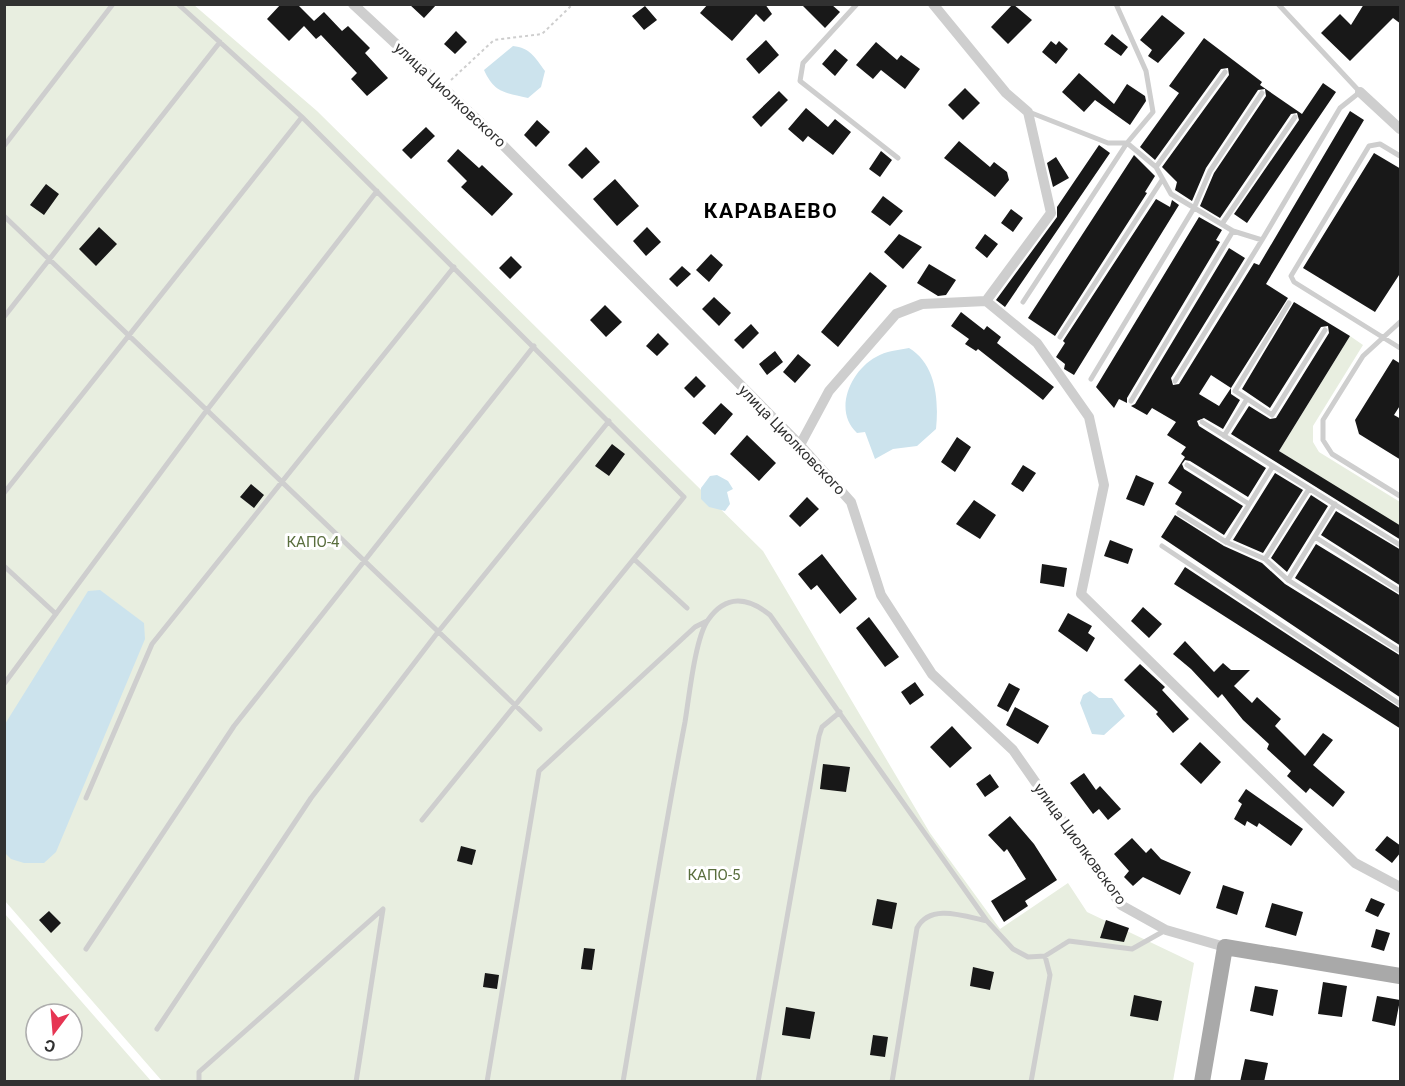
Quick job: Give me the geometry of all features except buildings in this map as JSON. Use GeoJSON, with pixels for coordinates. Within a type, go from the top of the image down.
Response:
{"type":"FeatureCollection","features":[{"type":"Feature","properties":{"kind":"main road"},"geometry":{"type":"LineString","coordinates":[[1202,1082],[1225,947],[1401,976]]}},
{"type":"Feature","properties":{"kind":"street","name":"улица Циолковского"},"geometry":{"type":"LineString","coordinates":[[353,4],[483,125],[800,446],[851,502],[881,595],[932,674],[1013,750],[1121,905],[1166,930],[1225,947]]}},
{"type":"Feature","properties":{"kind":"street"},"geometry":{"type":"LineString","coordinates":[[933,4],[1006,93],[1029,112],[1051,213],[986,301]]}},
{"type":"Feature","properties":{"kind":"street"},"geometry":{"type":"LineString","coordinates":[[1360,92],[1401,129]]}},
{"type":"Feature","properties":{"kind":"street"},"geometry":{"type":"LineString","coordinates":[[800,446],[829,391],[896,314],[922,304],[986,301],[1037,344],[1089,417],[1104,484],[1081,594],[1355,863],[1401,887]]}},
{"type":"Feature","properties":{"kind":"lane"},"geometry":{"type":"LineString","coordinates":[[4,146],[113,4]]}},
{"type":"Feature","properties":{"kind":"lane"},"geometry":{"type":"LineString","coordinates":[[177,4],[302,117],[684,497],[422,820]]}},
{"type":"Feature","properties":{"kind":"lane"},"geometry":{"type":"LineString","coordinates":[[856,4],[802,63],[800,81],[898,158]]}},
{"type":"Feature","properties":{"kind":"lane"},"geometry":{"type":"LineString","coordinates":[[1023,302],[1127,143],[1153,111],[1146,71],[1116,4]]}},
{"type":"Feature","properties":{"kind":"lane"},"geometry":{"type":"LineString","coordinates":[[1175,381],[1340,108],[1360,92],[1278,4]]}},
{"type":"Feature","properties":{"kind":"lane"},"geometry":{"type":"LineString","coordinates":[[4,317],[220,42]]}},
{"type":"Feature","properties":{"kind":"lane"},"geometry":{"type":"LineString","coordinates":[[1156,167],[1225,72]]}},
{"type":"Feature","properties":{"kind":"lane"},"geometry":{"type":"LineString","coordinates":[[1091,379],[1194,208],[1210,171],[1262,93]]}},
{"type":"Feature","properties":{"kind":"lane"},"geometry":{"type":"LineString","coordinates":[[1029,112],[1108,143],[1127,143],[1156,167],[1171,194],[1233,231],[1262,240]]}},
{"type":"Feature","properties":{"kind":"lane"},"geometry":{"type":"LineString","coordinates":[[4,493],[302,117]]}},
{"type":"Feature","properties":{"kind":"lane"},"geometry":{"type":"LineString","coordinates":[[1222,224],[1295,117]]}},
{"type":"Feature","properties":{"kind":"lane"},"geometry":{"type":"LineString","coordinates":[[1401,156],[1380,144],[1369,146],[1291,276],[1294,282],[1401,348]]}},
{"type":"Feature","properties":{"kind":"lane"},"geometry":{"type":"LineString","coordinates":[[1060,337],[1162,180]]}},
{"type":"Feature","properties":{"kind":"lane"},"geometry":{"type":"LineString","coordinates":[[4,684],[207,410],[377,191]]}},
{"type":"Feature","properties":{"kind":"lane"},"geometry":{"type":"LineString","coordinates":[[4,216],[540,729]]}},
{"type":"Feature","properties":{"kind":"lane"},"geometry":{"type":"LineString","coordinates":[[1131,401],[1233,231]]}},
{"type":"Feature","properties":{"kind":"lane"},"geometry":{"type":"LineString","coordinates":[[86,798],[152,644],[454,267]]}},
{"type":"Feature","properties":{"kind":"lane"},"geometry":{"type":"LineString","coordinates":[[1289,303],[1235,391],[1272,415],[1324,330]]}},
{"type":"Feature","properties":{"kind":"lane"},"geometry":{"type":"LineString","coordinates":[[1401,322],[1363,356],[1323,420],[1322,434],[1326,447],[1332,454],[1401,496]]}},
{"type":"Feature","properties":{"kind":"lane"},"geometry":{"type":"LineString","coordinates":[[86,948],[234,726],[366,562],[534,346]]}},
{"type":"Feature","properties":{"kind":"lane"},"geometry":{"type":"LineString","coordinates":[[1224,436],[1246,399]]}},
{"type":"Feature","properties":{"kind":"lane"},"geometry":{"type":"LineString","coordinates":[[157,1029],[310,798],[438,632],[609,421]]}},
{"type":"Feature","properties":{"kind":"lane"},"geometry":{"type":"LineString","coordinates":[[1202,422],[1401,545]]}},
{"type":"Feature","properties":{"kind":"lane"},"geometry":{"type":"LineString","coordinates":[[1187,465],[1249,504]]}},
{"type":"Feature","properties":{"kind":"lane"},"geometry":{"type":"LineString","coordinates":[[1226,542],[1273,466]]}},
{"type":"Feature","properties":{"kind":"lane"},"geometry":{"type":"LineString","coordinates":[[1265,559],[1310,489]]}},
{"type":"Feature","properties":{"kind":"lane"},"geometry":{"type":"LineString","coordinates":[[1288,580],[1335,504]]}},
{"type":"Feature","properties":{"kind":"lane"},"geometry":{"type":"LineString","coordinates":[[1179,513],[1226,542],[1265,559],[1288,580],[1401,651]]}},
{"type":"Feature","properties":{"kind":"lane"},"geometry":{"type":"LineString","coordinates":[[1315,537],[1401,591]]}},
{"type":"Feature","properties":{"kind":"lane"},"geometry":{"type":"LineString","coordinates":[[1162,546],[1401,704]]}},
{"type":"Feature","properties":{"kind":"lane"},"geometry":{"type":"LineString","coordinates":[[635,560],[687,608]]}},
{"type":"Feature","properties":{"kind":"lane"},"geometry":{"type":"LineString","coordinates":[[4,566],[56,614]]}},
{"type":"Feature","properties":{"kind":"lane"},"geometry":{"type":"LineString","coordinates":[[488,1082],[539,771],[695,627],[728,604],[741,600],[756,603],[770,615],[987,921],[1013,949],[1028,957],[1045,956],[1069,941],[1132,949],[1166,930]]}},
{"type":"Feature","properties":{"kind":"lane"},"geometry":{"type":"LineString","coordinates":[[623,1082],[681,743],[703,630],[708,620]]}},
{"type":"Feature","properties":{"kind":"lane"},"geometry":{"type":"LineString","coordinates":[[758,1082],[819,736],[822,727],[840,712]]}},
{"type":"Feature","properties":{"kind":"lane"},"geometry":{"type":"LineString","coordinates":[[198,1082],[199,1072],[383,909],[356,1082]]}},
{"type":"Feature","properties":{"kind":"lane"},"geometry":{"type":"LineString","coordinates":[[892,1082],[917,928],[922,919],[932,914],[954,914],[987,921]]}},
{"type":"Feature","properties":{"kind":"lane"},"geometry":{"type":"LineString","coordinates":[[1031,1082],[1050,975],[1045,956]]}},
{"type":"Feature","properties":{"kind":"path"},"geometry":{"type":"LineString","coordinates":[[442,88],[494,40],[542,34],[573,4]]}},
{"type":"Feature","properties":{"kind":"green space","name":"КАПО-4"},"geometry":{"type":"Polygon","coordinates":[[[4,5],[194,5],[317,111],[763,551],[930,833],[1000,929],[1068,883],[1087,912],[1194,963],[1173,1081],[162,1081],[5,901],[4,5]]]}},
{"type":"Feature","properties":{"kind":"green space"},"geometry":{"type":"Polygon","coordinates":[[[1350,336],[1363,345],[1313,426],[1313,442],[1319,452],[1400,502],[1400,526],[1279,451],[1350,336]]]}},
{"type":"Feature","properties":{"kind":"green space"},"geometry":{"type":"Polygon","coordinates":[[[4,914],[82,1002],[24,1002],[24,1062],[84,1062],[84,1004],[151,1081],[5,1081],[4,914]]]}},
{"type":"Feature","properties":{"kind":"water"},"geometry":{"type":"Polygon","coordinates":[[[513,46],[528,51],[545,71],[541,87],[528,98],[497,88],[484,70],[513,46]]]}},
{"type":"Feature","properties":{"kind":"water"},"geometry":{"type":"Polygon","coordinates":[[[909,348],[925,363],[934,384],[937,406],[936,429],[917,446],[893,449],[875,459],[865,432],[857,433],[850,424],[846,414],[848,392],[852,381],[867,363],[884,353],[909,348]]]}},
{"type":"Feature","properties":{"kind":"water"},"geometry":{"type":"Polygon","coordinates":[[[717,475],[728,481],[733,489],[727,492],[730,504],[725,511],[709,507],[701,499],[701,488],[710,476],[717,475]]]}},
{"type":"Feature","properties":{"kind":"water"},"geometry":{"type":"Polygon","coordinates":[[[100,590],[144,623],[145,639],[56,852],[44,863],[24,863],[11,859],[5,853],[5,724],[88,591],[100,590]]]}},
{"type":"Feature","properties":{"kind":"water"},"geometry":{"type":"Polygon","coordinates":[[[1090,691],[1099,698],[1112,698],[1125,716],[1104,735],[1092,734],[1080,703],[1083,695],[1090,691]]]}},
{"type":"Feature","properties":{"kind":"district","name":"КАРАВАЕВО"},"geometry":{"type":"Point","coordinates":[771,211]}},
{"type":"Feature","properties":{"kind":"park label","name":"КАПО-5"},"geometry":{"type":"Point","coordinates":[714,875]}}]}
